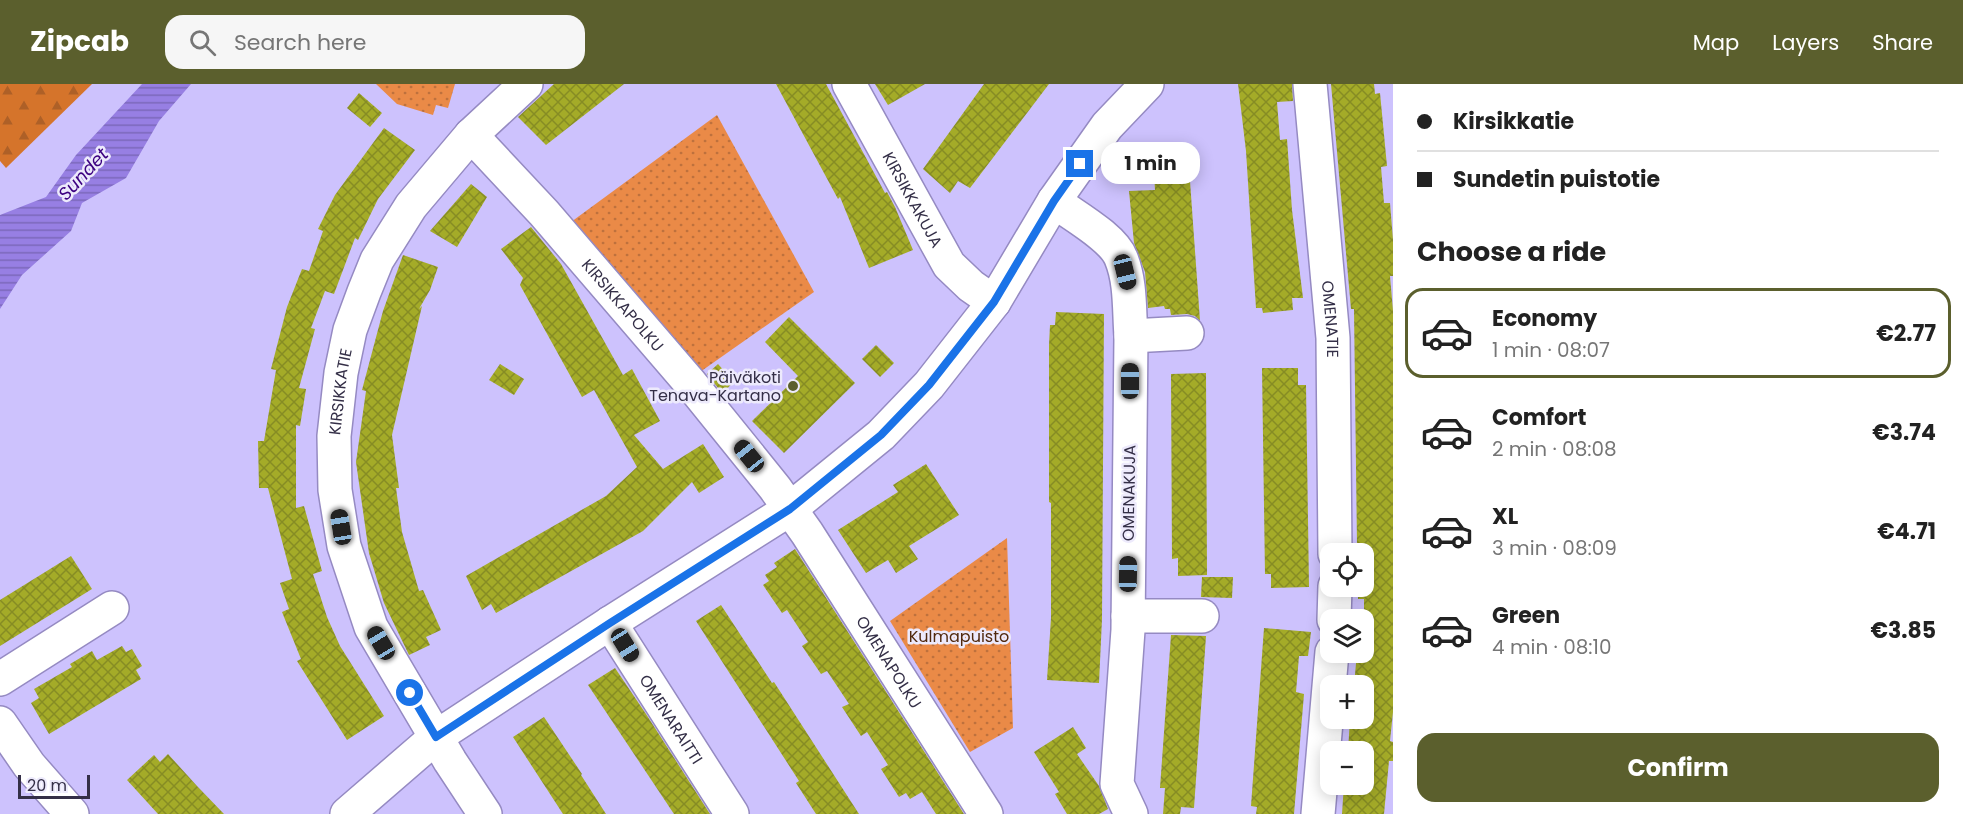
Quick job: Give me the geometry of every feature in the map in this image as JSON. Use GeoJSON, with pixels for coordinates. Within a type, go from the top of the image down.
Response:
{"type":"FeatureCollection","features":[{"type":"Feature","properties":{"kind":"street","name":"KIRSIKKATIE"},"geometry":{"type":"LineString","coordinates":[[436,737],[371,627],[344,546],[335,490],[334,436],[341,373],[350,330],[377,260],[411,206],[471,135],[526,84]]}},
{"type":"Feature","properties":{"kind":"street","name":"KIRSIKKAKUJA"},"geometry":{"type":"LineString","coordinates":[[849,84],[949,265],[971,286],[994,302]]}},
{"type":"Feature","properties":{"kind":"street"},"geometry":{"type":"LineString","coordinates":[[347,814],[436,737],[790,509],[881,435],[929,385],[994,302],[1054,201],[1107,126],[1147,84]]}},
{"type":"Feature","properties":{"kind":"street","name":"OMENATIE"},"geometry":{"type":"LineString","coordinates":[[1310,84],[1333,338],[1335,543]]}},
{"type":"Feature","properties":{"kind":"street","name":"KIRSIKKAPOLKU"},"geometry":{"type":"LineString","coordinates":[[471,135],[572,245],[691,384],[790,509]]}},
{"type":"Feature","properties":{"kind":"street","name":"OMENAKUJA"},"geometry":{"type":"LineString","coordinates":[[1054,201],[1100,233],[1120,256],[1128,289],[1131,336],[1128,616],[1118,784],[1131,814]]}},
{"type":"Feature","properties":{"kind":"street"},"geometry":{"type":"LineString","coordinates":[[1131,336],[1187,333]]}},
{"type":"Feature","properties":{"kind":"street","name":"OMENAPOLKU"},"geometry":{"type":"LineString","coordinates":[[790,509],[934,729],[986,814]]}},
{"type":"Feature","properties":{"kind":"street"},"geometry":{"type":"LineString","coordinates":[[0,679],[112,608]]}},
{"type":"Feature","properties":{"kind":"street"},"geometry":{"type":"LineString","coordinates":[[1128,616],[1202,616]]}},
{"type":"Feature","properties":{"kind":"street","name":"OMENARAITTI"},"geometry":{"type":"LineString","coordinates":[[610,623],[732,814]]}},
{"type":"Feature","properties":{"kind":"street"},"geometry":{"type":"LineString","coordinates":[[1318,814],[1331,663]]}},
{"type":"Feature","properties":{"kind":"street"},"geometry":{"type":"LineString","coordinates":[[0,723],[29,765],[72,814]]}},
{"type":"Feature","properties":{"kind":"street"},"geometry":{"type":"LineString","coordinates":[[436,737],[485,814]]}},
{"type":"Feature","properties":{"kind":"green space"},"geometry":{"type":"Polygon","coordinates":[[[0,84],[92,84],[6,168],[0,161],[0,84]]]}},
{"type":"Feature","properties":{"kind":"green space"},"geometry":{"type":"Polygon","coordinates":[[[376,84],[455,84],[448,108],[436,105],[433,115],[397,104],[376,84]]]}},
{"type":"Feature","properties":{"kind":"green space"},"geometry":{"type":"Polygon","coordinates":[[[717,115],[814,292],[700,372],[571,222],[717,115]]]}},
{"type":"Feature","properties":{"kind":"green space","name":"Kulmapuisto"},"geometry":{"type":"Polygon","coordinates":[[[1007,538],[1013,728],[970,752],[890,621],[1007,538]]]}},
{"type":"Feature","properties":{"kind":"water","name":"Sundet"},"geometry":{"type":"Polygon","coordinates":[[[142,84],[191,84],[159,121],[126,178],[82,203],[71,231],[22,275],[0,309],[0,215],[46,197],[76,155],[142,84]]]}},
{"type":"Feature","properties":{"kind":"building"},"geometry":{"type":"Polygon","coordinates":[[[554,84],[624,84],[546,145],[518,117],[554,84]]]}},
{"type":"Feature","properties":{"kind":"building"},"geometry":{"type":"Polygon","coordinates":[[[776,84],[826,84],[885,193],[887,192],[895,207],[913,250],[869,268],[840,197],[838,199],[776,84]]]}},
{"type":"Feature","properties":{"kind":"building"},"geometry":{"type":"Polygon","coordinates":[[[875,84],[925,84],[888,105],[875,84]]]}},
{"type":"Feature","properties":{"kind":"building"},"geometry":{"type":"Polygon","coordinates":[[[984,84],[1049,84],[970,188],[958,181],[950,193],[923,169],[984,84]]]}},
{"type":"Feature","properties":{"kind":"building"},"geometry":{"type":"Polygon","coordinates":[[[1238,84],[1292,84],[1293,101],[1277,102],[1280,140],[1287,139],[1292,210],[1303,298],[1292,298],[1293,310],[1263,313],[1262,308],[1256,308],[1246,151],[1238,84]]]}},
{"type":"Feature","properties":{"kind":"building"},"geometry":{"type":"Polygon","coordinates":[[[1331,84],[1374,84],[1375,94],[1380,93],[1387,166],[1381,167],[1384,203],[1390,203],[1393,240],[1393,276],[1390,276],[1393,311],[1393,712],[1390,741],[1393,742],[1393,761],[1389,761],[1384,814],[1342,814],[1343,795],[1374,795],[1374,741],[1349,741],[1349,729],[1374,729],[1374,675],[1355,675],[1356,663],[1374,663],[1374,609],[1364,609],[1364,599],[1358,599],[1358,597],[1374,597],[1374,543],[1357,543],[1354,309],[1351,309],[1331,84]]]}},
{"type":"Feature","properties":{"kind":"building"},"geometry":{"type":"Polygon","coordinates":[[[359,93],[382,113],[370,127],[347,108],[359,93]]]}},
{"type":"Feature","properties":{"kind":"building"},"geometry":{"type":"Polygon","coordinates":[[[384,128],[415,150],[378,199],[358,240],[355,238],[334,294],[325,291],[311,328],[315,329],[299,388],[306,389],[300,426],[296,425],[296,508],[304,506],[322,571],[313,574],[327,617],[340,646],[384,716],[347,740],[297,661],[301,659],[282,612],[289,609],[280,583],[292,579],[268,488],[259,488],[258,441],[264,441],[276,370],[271,369],[287,307],[302,269],[309,271],[323,231],[318,229],[335,195],[384,128]]]}},
{"type":"Feature","properties":{"kind":"building"},"geometry":{"type":"Polygon","coordinates":[[[1188,153],[1200,321],[1195,316],[1187,314],[1171,315],[1170,309],[1165,309],[1164,306],[1148,308],[1145,272],[1134,243],[1129,191],[1155,190],[1153,155],[1188,153]]]}},
{"type":"Feature","properties":{"kind":"building"},"geometry":{"type":"Polygon","coordinates":[[[471,184],[487,197],[457,247],[430,231],[471,184]]]}},
{"type":"Feature","properties":{"kind":"building"},"geometry":{"type":"Polygon","coordinates":[[[531,227],[561,264],[623,375],[632,369],[660,421],[634,435],[663,469],[703,444],[724,477],[699,493],[692,482],[643,531],[496,613],[491,604],[482,610],[466,576],[606,496],[637,467],[594,390],[582,397],[520,285],[523,278],[501,249],[531,227]]]}},
{"type":"Feature","properties":{"kind":"building"},"geometry":{"type":"Polygon","coordinates":[[[403,255],[438,267],[430,290],[419,309],[422,306],[392,435],[402,532],[419,591],[423,590],[441,630],[426,637],[430,645],[409,655],[384,603],[369,553],[356,462],[366,391],[362,390],[383,311],[403,255]]]}},
{"type":"Feature","properties":{"kind":"building"},"geometry":{"type":"Polygon","coordinates":[[[1056,312],[1104,314],[1102,619],[1099,683],[1047,680],[1051,618],[1049,345],[1050,325],[1055,325],[1056,312]]]}},
{"type":"Feature","properties":{"kind":"building"},"geometry":{"type":"Polygon","coordinates":[[[789,317],[855,383],[784,453],[752,421],[798,376],[765,342],[789,317]]]}},
{"type":"Feature","properties":{"kind":"building"},"geometry":{"type":"Polygon","coordinates":[[[876,345],[894,363],[880,377],[862,359],[876,345]]]}},
{"type":"Feature","properties":{"kind":"building"},"geometry":{"type":"Polygon","coordinates":[[[500,364],[524,379],[514,395],[489,380],[500,364]]]}},
{"type":"Feature","properties":{"kind":"building"},"geometry":{"type":"Polygon","coordinates":[[[718,364],[734,382],[722,393],[707,374],[718,364]]]}},
{"type":"Feature","properties":{"kind":"building"},"geometry":{"type":"Polygon","coordinates":[[[1262,368],[1298,368],[1298,385],[1306,385],[1309,587],[1271,588],[1271,574],[1265,574],[1262,368]]]}},
{"type":"Feature","properties":{"kind":"building"},"geometry":{"type":"Polygon","coordinates":[[[1206,373],[1207,575],[1178,576],[1178,558],[1172,559],[1171,374],[1206,373]]]}},
{"type":"Feature","properties":{"kind":"building"},"geometry":{"type":"Polygon","coordinates":[[[926,464],[959,515],[909,546],[918,559],[896,573],[888,560],[866,573],[838,530],[898,492],[893,485],[926,464]]]}},
{"type":"Feature","properties":{"kind":"building"},"geometry":{"type":"Polygon","coordinates":[[[795,549],[964,814],[936,814],[922,792],[910,799],[906,793],[899,797],[881,769],[888,765],[867,732],[861,736],[842,707],[849,704],[827,671],[821,674],[802,646],[808,642],[787,610],[782,613],[763,585],[769,581],[765,575],[777,567],[774,563],[795,549]]]}},
{"type":"Feature","properties":{"kind":"building"},"geometry":{"type":"Polygon","coordinates":[[[71,556],[92,589],[0,646],[0,600],[71,556]]]}},
{"type":"Feature","properties":{"kind":"building"},"geometry":{"type":"Polygon","coordinates":[[[1202,577],[1233,577],[1232,598],[1201,597],[1202,577]]]}},
{"type":"Feature","properties":{"kind":"building"},"geometry":{"type":"Polygon","coordinates":[[[721,605],[772,683],[774,682],[859,814],[816,814],[796,783],[799,781],[696,621],[721,605]]]}},
{"type":"Feature","properties":{"kind":"building"},"geometry":{"type":"Polygon","coordinates":[[[1264,628],[1311,632],[1308,656],[1299,656],[1296,692],[1304,694],[1294,814],[1256,814],[1257,807],[1251,806],[1264,628]]]}},
{"type":"Feature","properties":{"kind":"building"},"geometry":{"type":"Polygon","coordinates":[[[1171,635],[1206,636],[1194,808],[1181,807],[1180,814],[1163,814],[1165,788],[1160,788],[1171,635]]]}},
{"type":"Feature","properties":{"kind":"building"},"geometry":{"type":"Polygon","coordinates":[[[122,646],[126,652],[132,649],[142,666],[136,670],[141,679],[49,734],[31,703],[39,698],[34,689],[72,667],[70,664],[92,651],[97,660],[122,646]]]}},
{"type":"Feature","properties":{"kind":"building"},"geometry":{"type":"Polygon","coordinates":[[[615,668],[710,814],[674,814],[588,685],[615,668]]]}},
{"type":"Feature","properties":{"kind":"building"},"geometry":{"type":"Polygon","coordinates":[[[544,717],[606,814],[563,814],[513,737],[544,717]]]}},
{"type":"Feature","properties":{"kind":"building"},"geometry":{"type":"Polygon","coordinates":[[[1073,727],[1086,748],[1077,754],[1099,786],[1108,809],[1099,814],[1067,814],[1055,794],[1059,792],[1034,752],[1073,727]]]}},
{"type":"Feature","properties":{"kind":"building"},"geometry":{"type":"Polygon","coordinates":[[[168,754],[224,814],[158,814],[127,780],[154,755],[160,762],[168,754]]]}},
{"type":"Feature","properties":{"kind":"place","name":"Päiväkoti Tenava-Kartano"},"geometry":{"type":"Point","coordinates":[793,386]}},
{"type":"Feature","properties":{"kind":"route"},"geometry":{"type":"LineString","coordinates":[[410,693],[436,737],[790,509],[881,435],[929,385],[994,302],[1024,249],[1080,164]]}}]}
